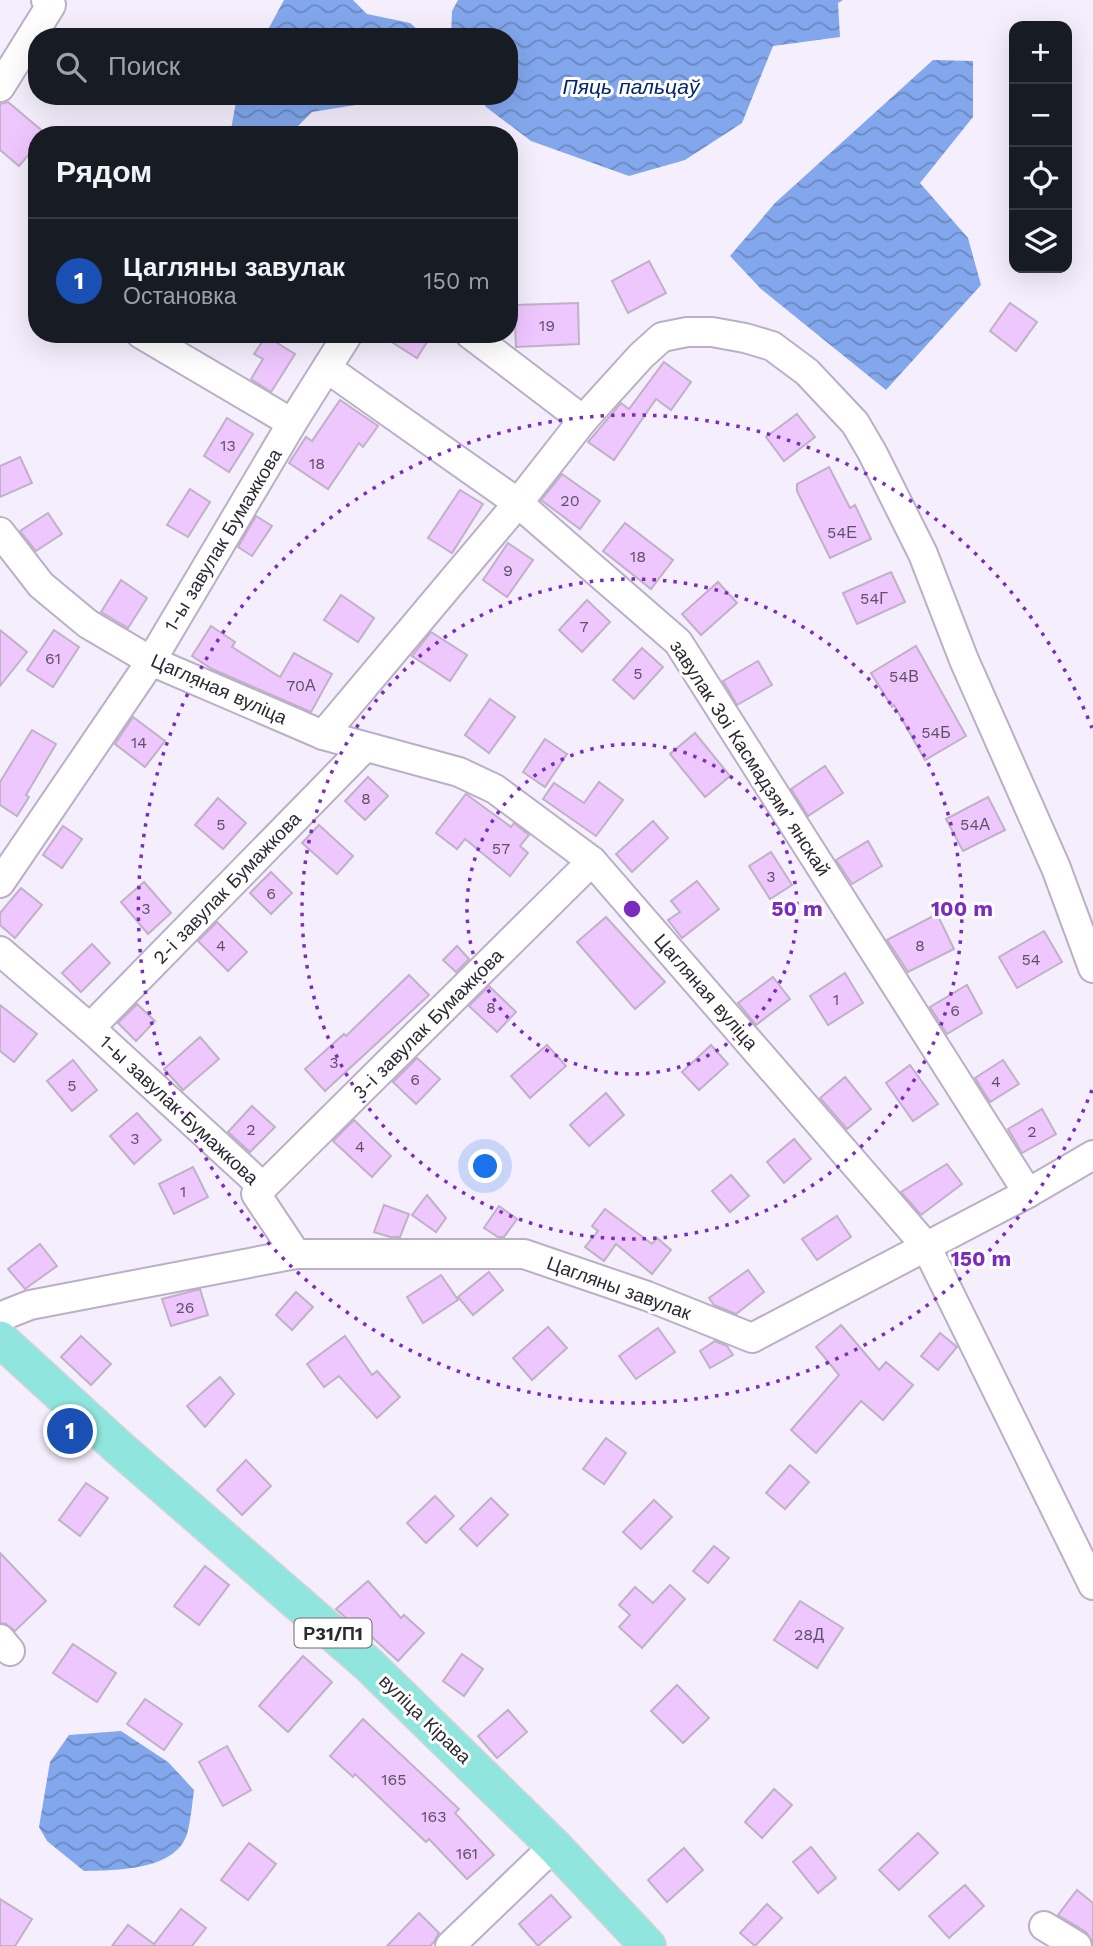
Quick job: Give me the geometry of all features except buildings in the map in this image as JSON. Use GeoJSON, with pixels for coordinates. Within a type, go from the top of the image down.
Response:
{"type":"FeatureCollection","features":[{"type":"Feature","properties":{"kind":"main road","name":"вуліца Кірава"},"geometry":{"type":"LineString","coordinates":[[0,1339],[117,1446],[368,1664],[554,1846],[648,1946]]}},
{"type":"Feature","properties":{"kind":"street"},"geometry":{"type":"LineString","coordinates":[[37,28],[51,5],[46,0]]}},
{"type":"Feature","properties":{"kind":"street"},"geometry":{"type":"LineString","coordinates":[[0,88],[28,42]]}},
{"type":"Feature","properties":{"kind":"street"},"geometry":{"type":"LineString","coordinates":[[323,735],[518,503],[583,420],[641,356],[663,337],[687,332],[712,332],[772,346],[807,372],[836,401],[855,423],[872,452],[923,554],[964,660],[1056,868],[1093,968]]}},
{"type":"Feature","properties":{"kind":"street"},"geometry":{"type":"LineString","coordinates":[[156,343],[292,423]]}},
{"type":"Feature","properties":{"kind":"street","name":"1-ы завулак Бумажкова"},"geometry":{"type":"LineString","coordinates":[[0,883],[151,660],[343,343]]}},
{"type":"Feature","properties":{"kind":"street"},"geometry":{"type":"LineString","coordinates":[[482,343],[583,420]]}},
{"type":"Feature","properties":{"kind":"street","name":"завулак Зоі Касмадзямʼянскай"},"geometry":{"type":"LineString","coordinates":[[328,369],[518,503],[677,642],[1028,1194]]}},
{"type":"Feature","properties":{"kind":"street","name":"Цагляная вуліца"},"geometry":{"type":"LineString","coordinates":[[0,532],[41,585],[88,624],[151,660],[323,735],[459,772],[495,789],[592,861],[926,1246],[1093,1585]]}},
{"type":"Feature","properties":{"kind":"street","name":"2-і завулак Бумажкова"},"geometry":{"type":"LineString","coordinates":[[90,1028],[364,748]]}},
{"type":"Feature","properties":{"kind":"street","name":"3-і завулак Бумажкова"},"geometry":{"type":"LineString","coordinates":[[263,1187],[592,861]]}},
{"type":"Feature","properties":{"kind":"street","name":"1-ы завулак Бумажкова"},"geometry":{"type":"LineString","coordinates":[[0,951],[90,1028],[263,1187],[256,1194],[296,1254]]}},
{"type":"Feature","properties":{"kind":"street"},"geometry":{"type":"LineString","coordinates":[[926,1246],[1028,1194],[1093,1155]]}},
{"type":"Feature","properties":{"kind":"street","name":"Цагляны завулак"},"geometry":{"type":"LineString","coordinates":[[0,1319],[30,1305],[296,1254],[524,1254],[647,1296],[752,1338],[926,1246]]}},
{"type":"Feature","properties":{"kind":"street"},"geometry":{"type":"LineString","coordinates":[[450,1946],[554,1846]]}},
{"type":"Feature","properties":{"kind":"street"},"geometry":{"type":"LineString","coordinates":[[1044,1926],[1077,1946]]}},
{"type":"Feature","properties":{"kind":"water"},"geometry":{"type":"Polygon","coordinates":[[[284,0],[353,0],[367,14],[410,23],[416,28],[269,28],[284,0]]]}},
{"type":"Feature","properties":{"kind":"water","name":"Пяць пальцаў"},"geometry":{"type":"Polygon","coordinates":[[[458,0],[843,0],[838,3],[840,37],[773,46],[742,123],[685,160],[629,176],[531,141],[518,131],[518,126],[511,126],[486,107],[485,105],[518,105],[518,28],[451,28],[452,11],[458,0]]]}},
{"type":"Feature","properties":{"kind":"water"},"geometry":{"type":"Polygon","coordinates":[[[933,60],[973,61],[973,117],[920,183],[968,238],[981,285],[886,390],[761,289],[730,256],[775,203],[933,60]]]}},
{"type":"Feature","properties":{"kind":"water"},"geometry":{"type":"Polygon","coordinates":[[[235,105],[356,105],[312,112],[298,126],[232,126],[235,105]]]}},
{"type":"Feature","properties":{"kind":"water"},"geometry":{"type":"Polygon","coordinates":[[[121,1731],[168,1762],[194,1790],[187,1834],[180,1846],[158,1862],[127,1869],[84,1871],[47,1841],[39,1827],[50,1762],[69,1735],[121,1731]]]}},
{"type":"Feature","properties":{"kind":"place","name":"Цагляны завулак"},"geometry":{"type":"Point","coordinates":[70,1431]}}]}
